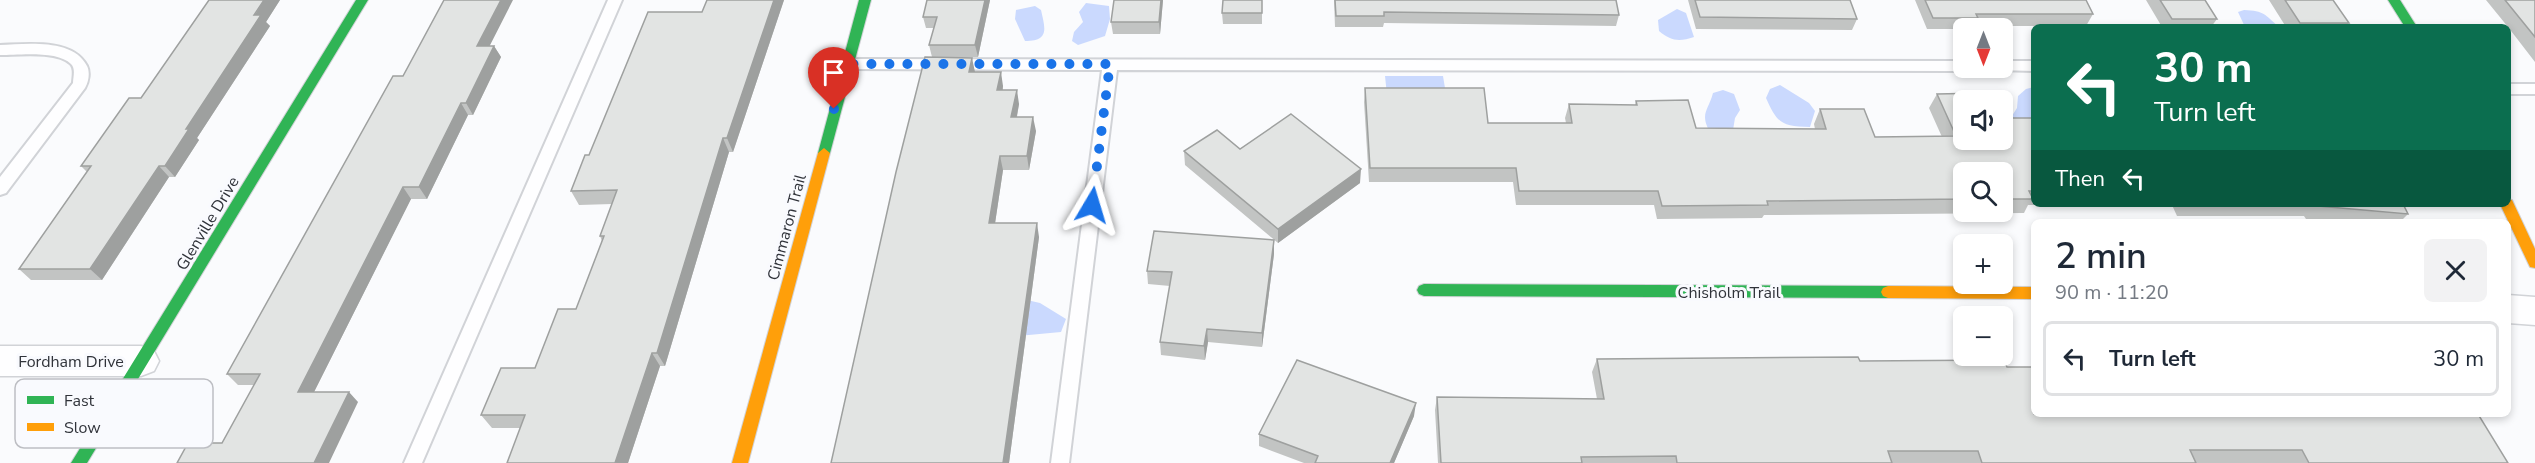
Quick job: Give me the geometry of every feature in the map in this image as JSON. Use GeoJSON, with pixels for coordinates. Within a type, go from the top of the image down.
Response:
{"type":"FeatureCollection","features":[{"type":"Feature","properties":{"kind":"street","name":"Glenville Drive"},"geometry":{"type":"LineString","coordinates":[[130,379],[362,0]]}},
{"type":"Feature","properties":{"kind":"street","name":"Cimmaron Trail"},"geometry":{"type":"LineString","coordinates":[[740,463],[865,0]]}},
{"type":"Feature","properties":{"kind":"street"},"geometry":{"type":"LineString","coordinates":[[2394,0],[2409,24]]}},
{"type":"Feature","properties":{"kind":"street"},"geometry":{"type":"LineString","coordinates":[[2508,207],[2535,263]]}},
{"type":"Feature","properties":{"kind":"street","name":"Chisholm Trail"},"geometry":{"type":"LineString","coordinates":[[1424,291],[2031,293]]}},
{"type":"Feature","properties":{"kind":"street"},"geometry":{"type":"LineString","coordinates":[[2511,309],[2535,311]]}},
{"type":"Feature","properties":{"kind":"street","name":"Fordham Drive"},"geometry":{"type":"LineString","coordinates":[[0,361],[141,361]]}},
{"type":"Feature","properties":{"kind":"street","name":"Glenville Drive"},"geometry":{"type":"LineString","coordinates":[[79,463],[88,448]]}},
{"type":"Feature","properties":{"kind":"lane"},"geometry":{"type":"LineString","coordinates":[[413,463],[615,0]]}},
{"type":"Feature","properties":{"kind":"lane"},"geometry":{"type":"LineString","coordinates":[[0,50],[50,51],[68,54],[80,63],[84,72],[80,84],[0,189]]}},
{"type":"Feature","properties":{"kind":"lane"},"geometry":{"type":"LineString","coordinates":[[846,64],[1953,66]]}},
{"type":"Feature","properties":{"kind":"lane"},"geometry":{"type":"LineString","coordinates":[[1060,463],[1110,64]]}},
{"type":"Feature","properties":{"kind":"lane"},"geometry":{"type":"LineString","coordinates":[[2013,66],[2031,66]]}},
{"type":"Feature","properties":{"kind":"lane"},"geometry":{"type":"LineString","coordinates":[[2511,88],[2535,88]]}},
{"type":"Feature","properties":{"kind":"water"},"geometry":{"type":"Polygon","coordinates":[[[1086,3],[1109,6],[1110,19],[1105,36],[1078,45],[1072,41],[1074,32],[1083,22],[1079,12],[1086,3]]]}},
{"type":"Feature","properties":{"kind":"water"},"geometry":{"type":"Polygon","coordinates":[[[1035,6],[1041,10],[1044,32],[1039,39],[1025,41],[1015,19],[1016,10],[1035,6]]]}},
{"type":"Feature","properties":{"kind":"water"},"geometry":{"type":"Polygon","coordinates":[[[1677,9],[1686,13],[1694,37],[1675,40],[1659,31],[1658,20],[1677,9]]]}},
{"type":"Feature","properties":{"kind":"water"},"geometry":{"type":"Polygon","coordinates":[[[2256,11],[2264,14],[2276,24],[2244,24],[2238,12],[2256,11]]]}},
{"type":"Feature","properties":{"kind":"water"},"geometry":{"type":"Polygon","coordinates":[[[1385,76],[1443,76],[1446,94],[1387,95],[1385,76]]]}},
{"type":"Feature","properties":{"kind":"water"},"geometry":{"type":"Polygon","coordinates":[[[1780,85],[1809,103],[1815,111],[1810,127],[1793,126],[1777,118],[1766,98],[1770,89],[1780,85]]]}},
{"type":"Feature","properties":{"kind":"water"},"geometry":{"type":"Polygon","coordinates":[[[2031,88],[2031,125],[2013,123],[2018,96],[2031,88]]]}},
{"type":"Feature","properties":{"kind":"water"},"geometry":{"type":"Polygon","coordinates":[[[1723,90],[1734,94],[1740,110],[1735,118],[1733,130],[1711,134],[1707,127],[1706,113],[1713,93],[1723,90]]]}},
{"type":"Feature","properties":{"kind":"water"},"geometry":{"type":"Polygon","coordinates":[[[1027,300],[1040,303],[1066,319],[1061,332],[1018,336],[1027,300]]]}},
{"type":"Feature","properties":{"kind":"building"},"geometry":{"type":"Polygon","coordinates":[[[209,0],[264,0],[254,15],[261,15],[186,129],[189,129],[165,166],[159,166],[90,269],[19,269],[91,166],[81,166],[129,98],[141,98],[209,0]]]}},
{"type":"Feature","properties":{"kind":"building"},"geometry":{"type":"Polygon","coordinates":[[[444,0],[501,0],[477,46],[494,46],[466,103],[461,103],[419,187],[403,187],[298,392],[349,392],[314,463],[177,463],[185,448],[213,448],[213,443],[222,443],[260,374],[227,374],[393,76],[403,76],[444,0]]]}},
{"type":"Feature","properties":{"kind":"building"},"geometry":{"type":"Polygon","coordinates":[[[707,0],[774,0],[727,138],[723,138],[657,353],[652,353],[615,463],[507,463],[525,415],[481,415],[501,368],[535,368],[558,309],[576,309],[604,236],[600,236],[617,190],[571,191],[585,155],[589,155],[648,12],[702,12],[707,0]]]}},
{"type":"Feature","properties":{"kind":"building"},"geometry":{"type":"Polygon","coordinates":[[[927,0],[985,0],[975,45],[929,45],[937,17],[923,17],[927,0]]]}},
{"type":"Feature","properties":{"kind":"building"},"geometry":{"type":"Polygon","coordinates":[[[1114,0],[1161,0],[1159,22],[1111,22],[1114,0]]]}},
{"type":"Feature","properties":{"kind":"building"},"geometry":{"type":"Polygon","coordinates":[[[1223,0],[1262,0],[1262,13],[1222,13],[1223,0]]]}},
{"type":"Feature","properties":{"kind":"building"},"geometry":{"type":"Polygon","coordinates":[[[1335,0],[1616,0],[1619,15],[1384,12],[1384,16],[1336,16],[1335,0]]]}},
{"type":"Feature","properties":{"kind":"building"},"geometry":{"type":"Polygon","coordinates":[[[1695,0],[1850,0],[1857,19],[1700,17],[1695,0]]]}},
{"type":"Feature","properties":{"kind":"building"},"geometry":{"type":"Polygon","coordinates":[[[1925,0],[2086,0],[2093,14],[1976,14],[1978,18],[1933,18],[1925,0]]]}},
{"type":"Feature","properties":{"kind":"building"},"geometry":{"type":"Polygon","coordinates":[[[2160,0],[2205,0],[2217,19],[2172,19],[2160,0]]]}},
{"type":"Feature","properties":{"kind":"building"},"geometry":{"type":"Polygon","coordinates":[[[2285,0],[2333,0],[2349,23],[2300,23],[2285,0]]]}},
{"type":"Feature","properties":{"kind":"building"},"geometry":{"type":"Polygon","coordinates":[[[2505,0],[2535,0],[2535,37],[2505,0]]]}},
{"type":"Feature","properties":{"kind":"building"},"geometry":{"type":"Polygon","coordinates":[[[925,57],[972,58],[969,72],[1001,72],[997,90],[1017,90],[1011,117],[1033,117],[1027,156],[1000,156],[989,223],[1037,223],[1003,463],[831,463],[896,172],[925,57]]]}},
{"type":"Feature","properties":{"kind":"building"},"geometry":{"type":"Polygon","coordinates":[[[1365,88],[1484,88],[1488,123],[1572,123],[1569,104],[1637,105],[1636,101],[1688,100],[1696,128],[1826,129],[1820,109],[1864,109],[1875,137],[1953,136],[1953,150],[2013,150],[2013,118],[2031,118],[2031,191],[2029,191],[2031,199],[2013,199],[2013,162],[1953,162],[1953,199],[1767,201],[1768,205],[1662,206],[1658,191],[1519,191],[1516,168],[1370,168],[1365,88]]]}},
{"type":"Feature","properties":{"kind":"building"},"geometry":{"type":"Polygon","coordinates":[[[1937,94],[1953,94],[1953,129],[1937,94]]]}},
{"type":"Feature","properties":{"kind":"building"},"geometry":{"type":"Polygon","coordinates":[[[1291,114],[1361,169],[1278,229],[1184,151],[1217,130],[1240,149],[1291,114]]]}},
{"type":"Feature","properties":{"kind":"building"},"geometry":{"type":"Polygon","coordinates":[[[2329,207],[2404,207],[2408,214],[2329,207]]]}},
{"type":"Feature","properties":{"kind":"building"},"geometry":{"type":"Polygon","coordinates":[[[1154,231],[1274,240],[1262,333],[1207,329],[1204,346],[1160,342],[1172,272],[1147,271],[1154,231]]]}},
{"type":"Feature","properties":{"kind":"building"},"geometry":{"type":"Polygon","coordinates":[[[1858,357],[1860,361],[1953,360],[1953,366],[2031,367],[2031,417],[2480,417],[2508,463],[2309,463],[2302,450],[2190,450],[2196,463],[1982,463],[1978,451],[1888,451],[1892,463],[1677,463],[1676,456],[1581,457],[1582,463],[1441,463],[1437,397],[1604,399],[1597,359],[1858,357]]]}},
{"type":"Feature","properties":{"kind":"building"},"geometry":{"type":"Polygon","coordinates":[[[1297,360],[1416,403],[1390,463],[1315,463],[1318,456],[1259,434],[1297,360]]]}},
{"type":"Feature","properties":{"kind":"traffic: fast"},"geometry":{"type":"LineString","coordinates":[[130,379],[362,0]]}},
{"type":"Feature","properties":{"kind":"traffic: fast"},"geometry":{"type":"LineString","coordinates":[[824,153],[865,0]]}},
{"type":"Feature","properties":{"kind":"traffic: fast"},"geometry":{"type":"LineString","coordinates":[[2394,0],[2409,24]]}},
{"type":"Feature","properties":{"kind":"traffic: fast"},"geometry":{"type":"LineString","coordinates":[[1424,290],[1888,292]]}},
{"type":"Feature","properties":{"kind":"traffic: fast"},"geometry":{"type":"LineString","coordinates":[[79,463],[88,448]]}},
{"type":"Feature","properties":{"kind":"traffic: slow"},"geometry":{"type":"LineString","coordinates":[[740,463],[824,153]]}},
{"type":"Feature","properties":{"kind":"traffic: slow"},"geometry":{"type":"LineString","coordinates":[[2508,207],[2535,263]]}},
{"type":"Feature","properties":{"kind":"traffic: slow"},"geometry":{"type":"LineString","coordinates":[[1888,292],[2031,293]]}},
{"type":"Feature","properties":{"kind":"route"},"geometry":{"type":"LineString","coordinates":[[834,109],[846,64],[1110,64],[1092,205]]}}]}
